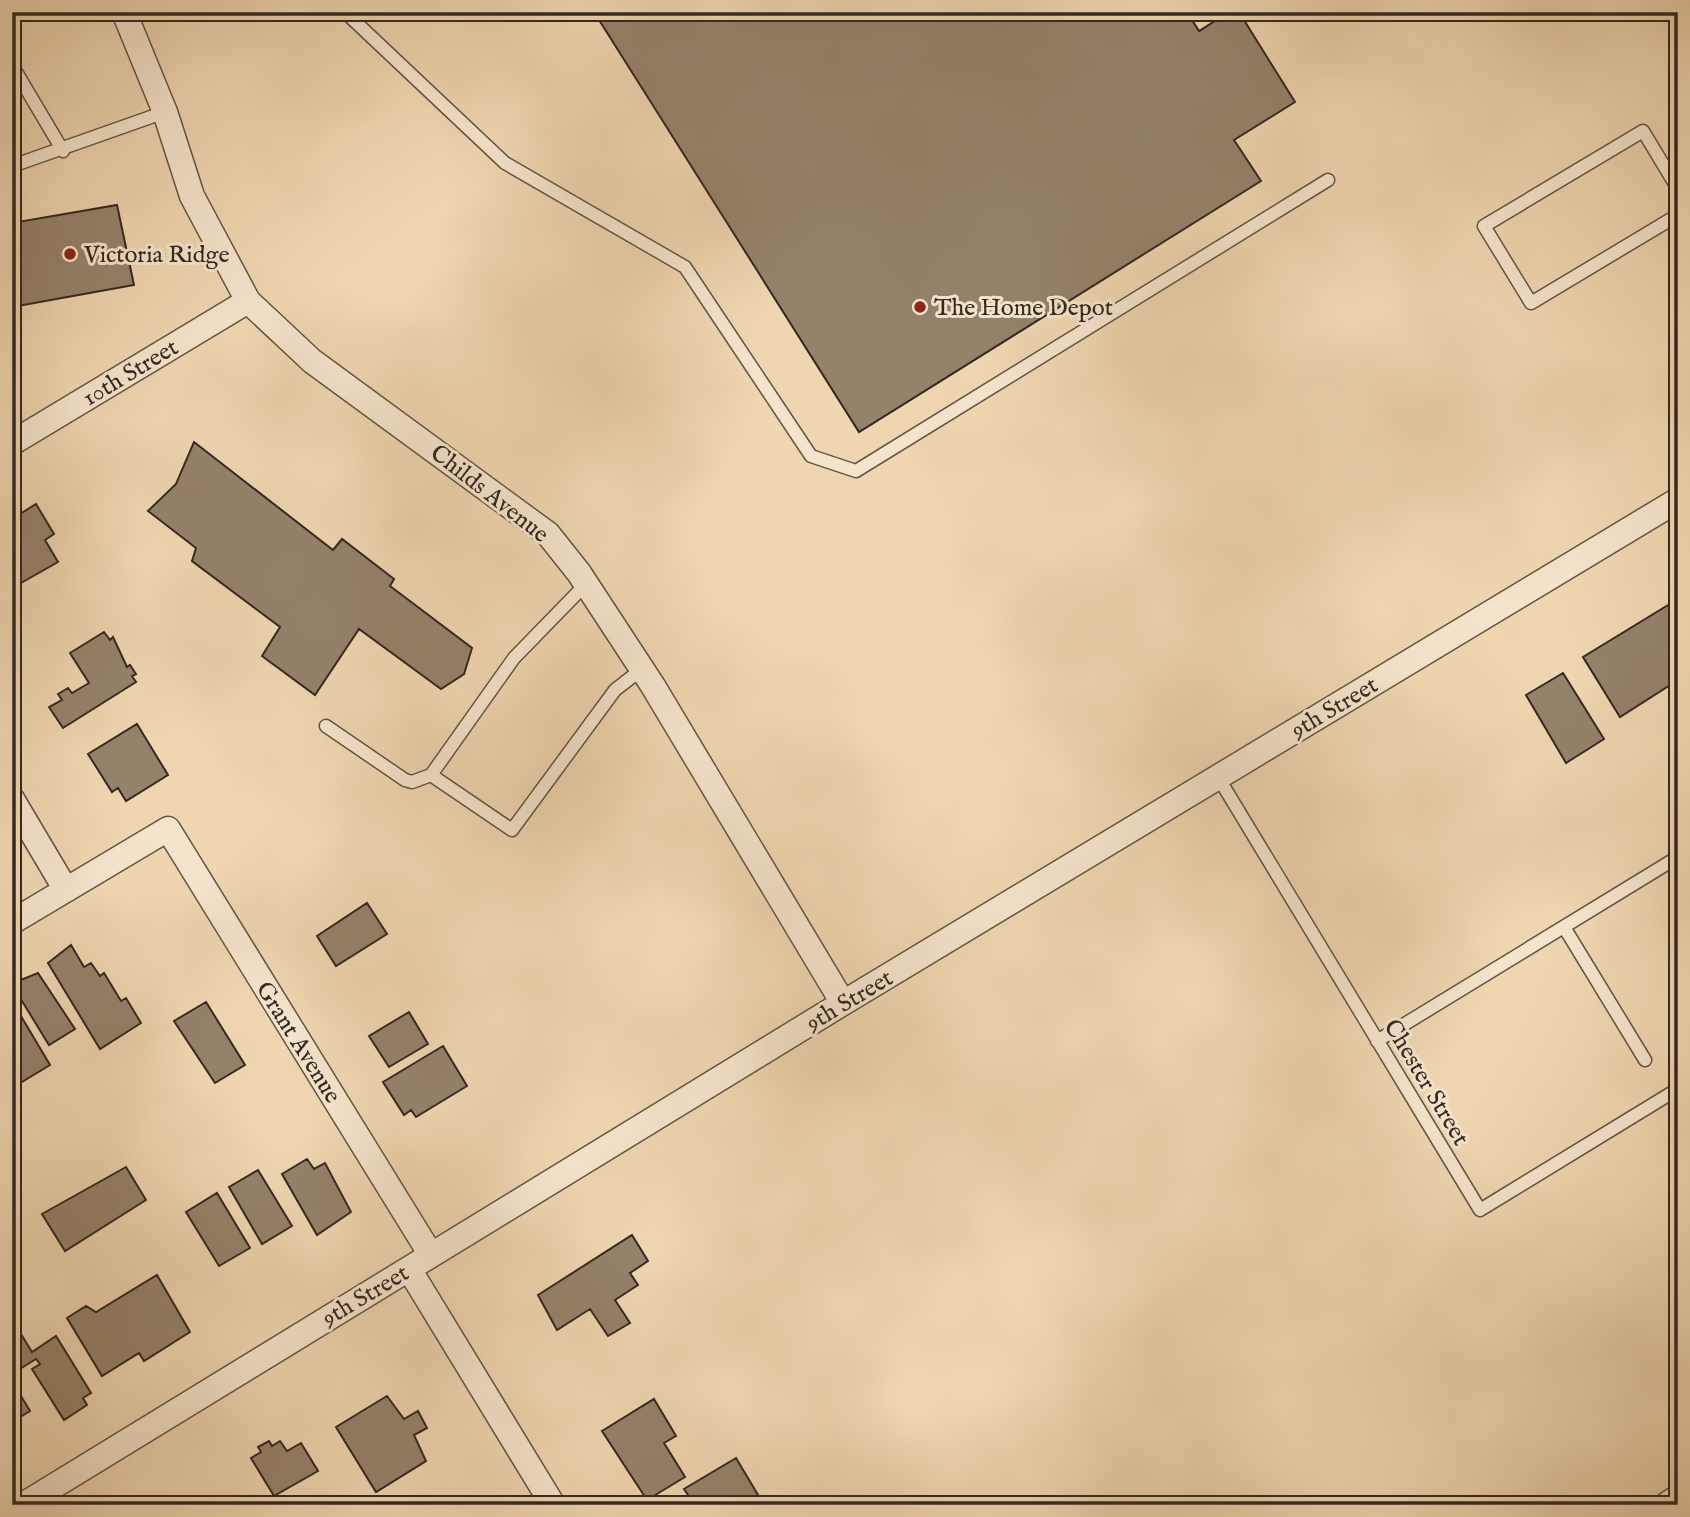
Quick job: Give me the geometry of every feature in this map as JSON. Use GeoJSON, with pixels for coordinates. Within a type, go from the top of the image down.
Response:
{"type":"FeatureCollection","features":[{"type":"Feature","properties":{"kind":"street","name":"Childs Avenue"},"geometry":{"type":"LineString","coordinates":[[124,12],[165,112],[192,196],[248,301],[312,360],[548,534],[586,584],[642,669],[843,1003]]}},
{"type":"Feature","properties":{"kind":"street","name":"10th Street"},"geometry":{"type":"LineString","coordinates":[[12,443],[248,301]]}},
{"type":"Feature","properties":{"kind":"street","name":"9th Street"},"geometry":{"type":"LineString","coordinates":[[23,1505],[843,1003],[1678,500]]}},
{"type":"Feature","properties":{"kind":"street"},"geometry":{"type":"LineString","coordinates":[[12,799],[66,890],[12,922]]}},
{"type":"Feature","properties":{"kind":"street","name":"Grant Avenue"},"geometry":{"type":"LineString","coordinates":[[66,890],[168,829],[431,1255]]}},
{"type":"Feature","properties":{"kind":"street"},"geometry":{"type":"LineString","coordinates":[[409,1269],[554,1505]]}},
{"type":"Feature","properties":{"kind":"street"},"geometry":{"type":"LineString","coordinates":[[1666,1505],[1678,1497]]}},
{"type":"Feature","properties":{"kind":"lane"},"geometry":{"type":"LineString","coordinates":[[345,12],[505,163],[685,267],[811,456],[856,471],[1328,180]]}},
{"type":"Feature","properties":{"kind":"lane"},"geometry":{"type":"LineString","coordinates":[[12,65],[63,151]]}},
{"type":"Feature","properties":{"kind":"lane"},"geometry":{"type":"LineString","coordinates":[[12,166],[63,151],[165,112]]}},
{"type":"Feature","properties":{"kind":"lane"},"geometry":{"type":"LineString","coordinates":[[1678,189],[1643,131],[1484,226],[1531,303],[1678,215]]}},
{"type":"Feature","properties":{"kind":"lane"},"geometry":{"type":"LineString","coordinates":[[326,726],[405,780],[412,782],[431,775],[514,658],[586,584]]}},
{"type":"Feature","properties":{"kind":"lane"},"geometry":{"type":"LineString","coordinates":[[431,775],[512,830],[615,690],[642,669]]}},
{"type":"Feature","properties":{"kind":"lane","name":"Chester Street"},"geometry":{"type":"LineString","coordinates":[[1219,777],[1480,1210],[1678,1089]]}},
{"type":"Feature","properties":{"kind":"lane"},"geometry":{"type":"LineString","coordinates":[[1377,1041],[1678,857]]}},
{"type":"Feature","properties":{"kind":"lane"},"geometry":{"type":"LineString","coordinates":[[1564,927],[1645,1060]]}},
{"type":"Feature","properties":{"kind":"building","name":"The Home Depot"},"geometry":{"type":"Polygon","coordinates":[[[594,12],[1187,12],[1199,31],[1229,12],[1239,12],[1295,102],[1234,140],[1261,181],[859,432],[594,12]]]}},
{"type":"Feature","properties":{"kind":"building","name":"Victoria Ridge"},"geometry":{"type":"Polygon","coordinates":[[[117,205],[134,285],[12,307],[12,223],[117,205]]]}},
{"type":"Feature","properties":{"kind":"building"},"geometry":{"type":"Polygon","coordinates":[[[194,442],[333,550],[342,539],[394,579],[390,586],[472,648],[464,674],[441,689],[359,629],[315,695],[262,656],[280,627],[192,561],[196,548],[148,511],[176,484],[194,442]]]}},
{"type":"Feature","properties":{"kind":"building"},"geometry":{"type":"Polygon","coordinates":[[[36,504],[54,534],[45,540],[58,562],[12,588],[12,519],[36,504]]]}},
{"type":"Feature","properties":{"kind":"building"},"geometry":{"type":"Polygon","coordinates":[[[1678,599],[1678,680],[1620,717],[1583,657],[1678,599]]]}},
{"type":"Feature","properties":{"kind":"building"},"geometry":{"type":"Polygon","coordinates":[[[104,632],[110,640],[113,637],[127,667],[130,665],[136,674],[132,676],[136,682],[63,728],[49,707],[62,700],[58,694],[68,688],[72,693],[89,683],[70,653],[104,632]]]}},
{"type":"Feature","properties":{"kind":"building"},"geometry":{"type":"Polygon","coordinates":[[[1563,673],[1604,739],[1566,763],[1526,695],[1563,673]]]}},
{"type":"Feature","properties":{"kind":"building"},"geometry":{"type":"Polygon","coordinates":[[[137,724],[168,775],[126,801],[118,788],[112,792],[88,754],[137,724]]]}},
{"type":"Feature","properties":{"kind":"building"},"geometry":{"type":"Polygon","coordinates":[[[367,903],[387,934],[336,966],[317,936],[367,903]]]}},
{"type":"Feature","properties":{"kind":"building"},"geometry":{"type":"Polygon","coordinates":[[[71,945],[84,967],[91,963],[100,976],[104,973],[121,1001],[126,998],[141,1023],[100,1049],[48,963],[71,945]]]}},
{"type":"Feature","properties":{"kind":"building"},"geometry":{"type":"Polygon","coordinates":[[[38,973],[75,1029],[49,1045],[13,983],[38,973]]]}},
{"type":"Feature","properties":{"kind":"building"},"geometry":{"type":"Polygon","coordinates":[[[12,1001],[50,1065],[12,1088],[12,1001]]]}},
{"type":"Feature","properties":{"kind":"building"},"geometry":{"type":"Polygon","coordinates":[[[206,1002],[245,1065],[215,1083],[174,1021],[206,1002]]]}},
{"type":"Feature","properties":{"kind":"building"},"geometry":{"type":"Polygon","coordinates":[[[409,1012],[428,1044],[389,1067],[369,1036],[409,1012]]]}},
{"type":"Feature","properties":{"kind":"building"},"geometry":{"type":"Polygon","coordinates":[[[443,1046],[467,1086],[416,1117],[411,1110],[404,1115],[383,1082],[443,1046]]]}},
{"type":"Feature","properties":{"kind":"building"},"geometry":{"type":"Polygon","coordinates":[[[307,1159],[314,1169],[325,1163],[351,1212],[317,1235],[282,1174],[307,1159]]]}},
{"type":"Feature","properties":{"kind":"building"},"geometry":{"type":"Polygon","coordinates":[[[126,1167],[146,1200],[65,1251],[42,1214],[126,1167]]]}},
{"type":"Feature","properties":{"kind":"building"},"geometry":{"type":"Polygon","coordinates":[[[258,1170],[292,1226],[262,1244],[229,1187],[258,1170]]]}},
{"type":"Feature","properties":{"kind":"building"},"geometry":{"type":"Polygon","coordinates":[[[217,1193],[250,1248],[219,1266],[186,1212],[217,1193]]]}},
{"type":"Feature","properties":{"kind":"building"},"geometry":{"type":"Polygon","coordinates":[[[632,1235],[648,1261],[630,1273],[638,1285],[615,1300],[630,1323],[608,1336],[590,1309],[557,1330],[538,1295],[632,1235]]]}},
{"type":"Feature","properties":{"kind":"building"},"geometry":{"type":"Polygon","coordinates":[[[157,1275],[190,1332],[144,1361],[139,1353],[102,1376],[67,1318],[86,1306],[96,1312],[157,1275]]]}},
{"type":"Feature","properties":{"kind":"building"},"geometry":{"type":"Polygon","coordinates":[[[16,1326],[32,1352],[56,1336],[91,1393],[83,1398],[87,1405],[64,1420],[32,1369],[40,1364],[36,1359],[15,1372],[12,1368],[12,1329],[16,1326]]]}},
{"type":"Feature","properties":{"kind":"building"},"geometry":{"type":"Polygon","coordinates":[[[12,1381],[30,1411],[12,1422],[12,1381]]]}},
{"type":"Feature","properties":{"kind":"building"},"geometry":{"type":"Polygon","coordinates":[[[387,1396],[404,1419],[418,1411],[427,1428],[414,1435],[426,1461],[376,1492],[336,1427],[387,1396]]]}},
{"type":"Feature","properties":{"kind":"building"},"geometry":{"type":"Polygon","coordinates":[[[654,1399],[676,1436],[664,1443],[685,1477],[647,1500],[602,1431],[654,1399]]]}},
{"type":"Feature","properties":{"kind":"building"},"geometry":{"type":"Polygon","coordinates":[[[269,1441],[272,1446],[280,1441],[287,1451],[301,1443],[318,1471],[274,1496],[251,1458],[261,1452],[258,1447],[269,1441]]]}},
{"type":"Feature","properties":{"kind":"building"},"geometry":{"type":"Polygon","coordinates":[[[736,1458],[764,1505],[695,1505],[684,1489],[736,1458]]]}},
{"type":"Feature","properties":{"kind":"place","name":"Victoria Ridge"},"geometry":{"type":"Point","coordinates":[70,254]}},
{"type":"Feature","properties":{"kind":"place","name":"The Home Depot"},"geometry":{"type":"Point","coordinates":[920,307]}}]}
